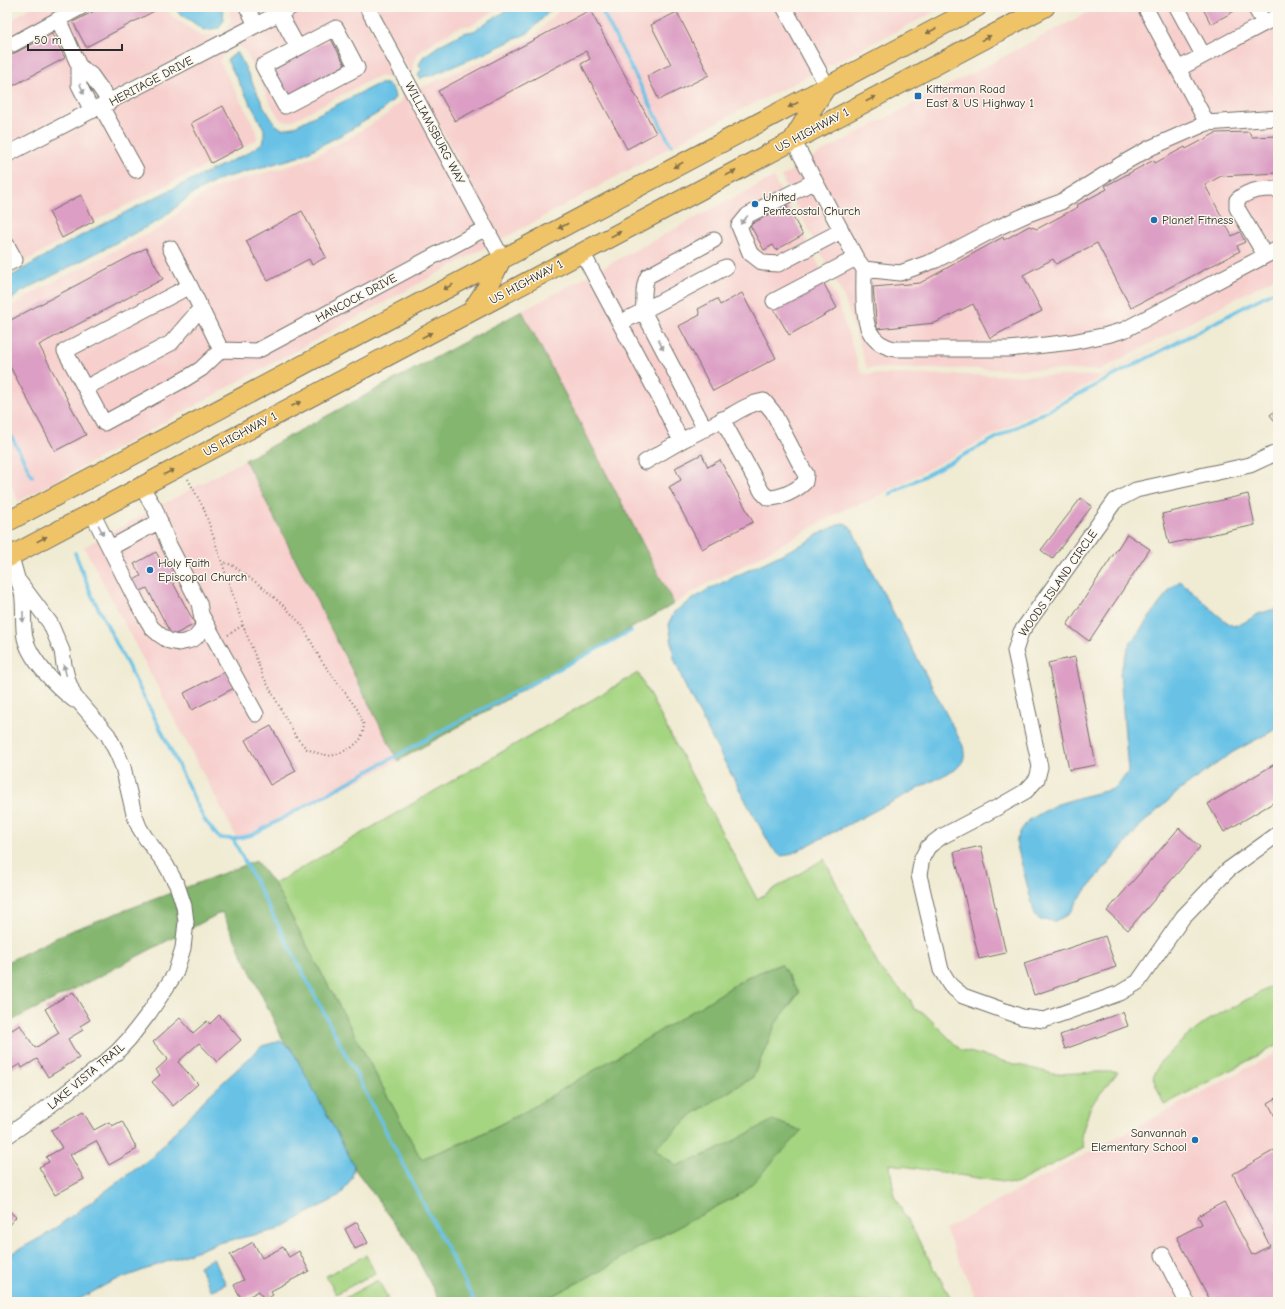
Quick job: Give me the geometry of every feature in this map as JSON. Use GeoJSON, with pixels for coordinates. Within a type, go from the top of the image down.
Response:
{"type":"FeatureCollection","features":[{"type":"Feature","properties":{"kind":"main road"},"geometry":{"type":"LineString","coordinates":[[7,522],[976,7]]}},
{"type":"Feature","properties":{"kind":"main road","name":"US HIGHWAY 1"},"geometry":{"type":"LineString","coordinates":[[8,554],[92,513],[1045,7]]}},
{"type":"Feature","properties":{"kind":"main road"},"geometry":{"type":"LineString","coordinates":[[793,140],[827,86]]}},
{"type":"Feature","properties":{"kind":"main road"},"geometry":{"type":"LineString","coordinates":[[471,312],[490,283],[502,258]]}},
{"type":"Feature","properties":{"kind":"street"},"geometry":{"type":"LineString","coordinates":[[13,44],[81,7]]}},
{"type":"Feature","properties":{"kind":"street"},"geometry":{"type":"LineString","coordinates":[[247,7],[256,25]]}},
{"type":"Feature","properties":{"kind":"street","name":"WILLIAMSBURG WAY"},"geometry":{"type":"LineString","coordinates":[[367,7],[502,258]]}},
{"type":"Feature","properties":{"kind":"street"},"geometry":{"type":"LineString","coordinates":[[784,7],[827,86]]}},
{"type":"Feature","properties":{"kind":"street"},"geometry":{"type":"LineString","coordinates":[[1145,7],[1207,123]]}},
{"type":"Feature","properties":{"kind":"street"},"geometry":{"type":"LineString","coordinates":[[1177,7],[1203,55]]}},
{"type":"Feature","properties":{"kind":"street"},"geometry":{"type":"LineString","coordinates":[[1255,7],[1264,23]]}},
{"type":"Feature","properties":{"kind":"street"},"geometry":{"type":"LineString","coordinates":[[285,10],[298,48]]}},
{"type":"Feature","properties":{"kind":"street","name":"HERITAGE DRIVE"},"geometry":{"type":"LineString","coordinates":[[8,155],[285,10]]}},
{"type":"Feature","properties":{"kind":"street"},"geometry":{"type":"LineString","coordinates":[[1178,68],[1278,16]]}},
{"type":"Feature","properties":{"kind":"street"},"geometry":{"type":"LineString","coordinates":[[58,19],[79,66],[91,75],[101,107],[136,170]]}},
{"type":"Feature","properties":{"kind":"street"},"geometry":{"type":"LineString","coordinates":[[336,28],[357,68],[285,106],[263,66],[298,48],[336,28]]}},
{"type":"Feature","properties":{"kind":"street"},"geometry":{"type":"LineString","coordinates":[[774,301],[860,263],[900,273],[936,260],[1028,214],[1061,202],[1150,148],[1207,123],[1278,118]]}},
{"type":"Feature","properties":{"kind":"street"},"geometry":{"type":"LineString","coordinates":[[793,140],[841,231],[860,263],[867,323],[870,332],[884,347],[895,349],[1009,349],[1072,342],[1124,330],[1272,252],[1237,208],[1237,200],[1243,194],[1259,189],[1278,189]]}},
{"type":"Feature","properties":{"kind":"street"},"geometry":{"type":"LineString","coordinates":[[815,181],[748,215],[739,226],[750,253],[763,263],[778,264],[841,231]]}},
{"type":"Feature","properties":{"kind":"street","name":"HANCOCK DRIVE"},"geometry":{"type":"LineString","coordinates":[[221,350],[257,351],[486,228]]}},
{"type":"Feature","properties":{"kind":"street"},"geometry":{"type":"LineString","coordinates":[[705,429],[643,311],[645,298],[644,283],[648,276],[714,240]]}},
{"type":"Feature","properties":{"kind":"street"},"geometry":{"type":"LineString","coordinates":[[7,245],[15,260],[7,264]]}},
{"type":"Feature","properties":{"kind":"street"},"geometry":{"type":"LineString","coordinates":[[170,248],[190,286],[201,308],[221,350],[201,369],[185,379],[104,423],[65,351],[190,286]]}},
{"type":"Feature","properties":{"kind":"street"},"geometry":{"type":"LineString","coordinates":[[582,252],[681,441]]}},
{"type":"Feature","properties":{"kind":"street"},"geometry":{"type":"LineString","coordinates":[[620,323],[726,267]]}},
{"type":"Feature","properties":{"kind":"street"},"geometry":{"type":"LineString","coordinates":[[85,388],[171,343],[201,308]]}},
{"type":"Feature","properties":{"kind":"street"},"geometry":{"type":"LineString","coordinates":[[645,462],[722,419],[754,403],[764,401],[773,412],[806,474],[805,482],[801,487],[778,498],[768,498],[762,492],[722,419]]}},
{"type":"Feature","properties":{"kind":"street","name":"WOODS ISLAND CIRCLE"},"geometry":{"type":"LineString","coordinates":[[1278,452],[1250,465],[1136,490],[1115,501],[1021,632],[1015,651],[1040,767],[1037,780],[1026,791],[941,837],[928,847],[922,858],[919,875],[941,970],[950,985],[963,996],[1022,1017],[1044,1020],[1120,993],[1138,982],[1183,917],[1228,870],[1278,834]]}},
{"type":"Feature","properties":{"kind":"street"},"geometry":{"type":"LineString","coordinates":[[92,513],[139,606],[152,628],[160,636],[169,641],[188,641],[195,638],[201,631],[203,624],[199,603],[169,545],[160,521],[141,486]]}},
{"type":"Feature","properties":{"kind":"street"},"geometry":{"type":"LineString","coordinates":[[110,548],[160,521]]}},
{"type":"Feature","properties":{"kind":"street","name":"LAKE VISTA TRAIL"},"geometry":{"type":"LineString","coordinates":[[8,554],[22,592],[25,640],[32,655],[41,668],[66,694],[81,705]]}},
{"type":"Feature","properties":{"kind":"street","name":"LAKE VISTA TRAIL"},"geometry":{"type":"LineString","coordinates":[[7,1136],[44,1110],[102,1065],[129,1039],[149,1013],[175,974],[181,958],[185,938],[186,922],[184,906],[177,885],[166,865],[139,827],[134,814],[123,767],[108,735],[74,696],[68,681],[62,651],[50,623],[17,579]]}},
{"type":"Feature","properties":{"kind":"street"},"geometry":{"type":"LineString","coordinates":[[201,615],[256,714]]}},
{"type":"Feature","properties":{"kind":"street"},"geometry":{"type":"LineString","coordinates":[[1163,1256],[1187,1302]]}},
{"type":"Feature","properties":{"kind":"path"},"geometry":{"type":"LineString","coordinates":[[181,465],[204,509],[243,625],[263,676],[296,737],[307,749],[316,753],[331,756],[351,748],[360,740],[363,732],[364,724],[362,718],[321,660],[302,625],[285,607],[261,586],[232,565],[223,562]]}},
{"type":"Feature","properties":{"kind":"path"},"geometry":{"type":"LineString","coordinates":[[216,640],[243,625]]}},
{"type":"Feature","properties":{"kind":"shaded area"},"geometry":{"type":"Polygon","coordinates":[[[31,7],[166,7],[172,16],[201,36],[219,34],[225,31],[231,20],[229,7],[277,7],[7,148],[7,23],[31,7]]]}},
{"type":"Feature","properties":{"kind":"shaded area"},"geometry":{"type":"Polygon","coordinates":[[[305,7],[359,7],[477,225],[256,357],[483,237],[488,246],[18,502],[7,474],[7,313],[14,305],[25,297],[163,226],[194,200],[222,185],[300,163],[346,140],[386,115],[399,103],[402,99],[401,89],[399,85],[391,78],[381,76],[370,80],[291,121],[285,122],[280,119],[270,103],[246,52],[241,47],[235,46],[222,56],[220,62],[257,131],[257,139],[243,148],[104,216],[7,272],[7,162],[305,7]]]}},
{"type":"Feature","properties":{"kind":"shaded area"},"geometry":{"type":"Polygon","coordinates":[[[375,7],[500,7],[472,25],[459,27],[436,40],[418,53],[413,63],[411,74],[375,7]]]}},
{"type":"Feature","properties":{"kind":"shaded area"},"geometry":{"type":"Polygon","coordinates":[[[559,7],[944,7],[694,134],[501,240],[419,88],[531,39],[558,12],[559,7]]]}},
{"type":"Feature","properties":{"kind":"shaded area"},"geometry":{"type":"Polygon","coordinates":[[[1098,7],[1278,7],[1278,276],[1100,370],[867,368],[844,297],[781,177],[818,154],[1098,7]]]}},
{"type":"Feature","properties":{"kind":"shaded area"},"geometry":{"type":"Polygon","coordinates":[[[774,177],[837,300],[860,370],[864,374],[1101,376],[1225,312],[870,500],[845,509],[750,562],[705,585],[674,604],[522,311],[774,177]]]}},
{"type":"Feature","properties":{"kind":"shaded area"},"geometry":{"type":"Polygon","coordinates":[[[245,460],[398,761],[238,840],[84,547],[245,460]]]}},
{"type":"Feature","properties":{"kind":"shaded area","name":"Sanvannah Elementary School"},"geometry":{"type":"Polygon","coordinates":[[[1278,1052],[1278,1302],[984,1302],[976,1298],[945,1229],[1278,1052]]]}},
{"type":"Feature","properties":{"kind":"green space"},"geometry":{"type":"Polygon","coordinates":[[[522,311],[674,604],[398,761],[245,460],[522,311]]]}},
{"type":"Feature","properties":{"kind":"green space"},"geometry":{"type":"Polygon","coordinates":[[[638,673],[757,899],[824,859],[880,969],[910,999],[914,1009],[925,1014],[961,1050],[1054,1074],[1118,1072],[1091,1105],[1081,1136],[1084,1148],[1015,1184],[890,1164],[894,1196],[953,1302],[540,1302],[606,1268],[633,1251],[744,1192],[715,1151],[676,1166],[654,1149],[694,1113],[753,1077],[776,1023],[799,993],[781,964],[747,977],[528,1110],[469,1140],[421,1159],[274,884],[638,673]]]}},
{"type":"Feature","properties":{"kind":"green space"},"geometry":{"type":"Polygon","coordinates":[[[256,861],[274,884],[421,1159],[470,1140],[528,1110],[747,977],[781,964],[799,993],[776,1023],[753,1077],[694,1113],[655,1149],[676,1166],[715,1151],[773,1120],[802,1131],[744,1192],[633,1251],[606,1268],[540,1302],[440,1302],[407,1239],[354,1168],[354,1165],[291,1048],[285,1044],[222,912],[7,1023],[7,962],[70,931],[256,861]]]}},
{"type":"Feature","properties":{"kind":"green space"},"geometry":{"type":"Polygon","coordinates":[[[1278,983],[1278,1045],[1164,1105],[1153,1078],[1160,1062],[1184,1039],[1210,1019],[1278,983]]]}},
{"type":"Feature","properties":{"kind":"green space"},"geometry":{"type":"Polygon","coordinates":[[[366,1255],[375,1273],[336,1294],[326,1276],[366,1255]]]}},
{"type":"Feature","properties":{"kind":"green space"},"geometry":{"type":"Polygon","coordinates":[[[378,1280],[388,1298],[381,1302],[339,1301],[378,1280]]]}},
{"type":"Feature","properties":{"kind":"water"},"geometry":{"type":"Polygon","coordinates":[[[174,7],[222,7],[224,19],[219,28],[204,30],[177,11],[174,7]]]}},
{"type":"Feature","properties":{"kind":"water"},"geometry":{"type":"Polygon","coordinates":[[[513,7],[551,7],[552,9],[528,33],[483,54],[420,79],[418,74],[422,69],[419,65],[423,57],[440,45],[463,33],[474,31],[513,7]]]}},
{"type":"Feature","properties":{"kind":"water"},"geometry":{"type":"Polygon","coordinates":[[[237,52],[264,107],[275,124],[282,129],[293,127],[374,86],[382,84],[389,85],[393,90],[395,98],[383,110],[343,134],[298,157],[220,179],[191,195],[160,220],[21,292],[7,303],[7,279],[95,228],[246,154],[264,142],[264,129],[227,60],[237,52]]]}},
{"type":"Feature","properties":{"kind":"water"},"geometry":{"type":"Polygon","coordinates":[[[842,523],[847,524],[853,531],[868,564],[963,746],[964,759],[956,769],[789,855],[780,856],[772,848],[754,816],[686,688],[674,658],[669,625],[674,612],[707,590],[809,541],[817,535],[842,523]]]}},
{"type":"Feature","properties":{"kind":"water"},"geometry":{"type":"Polygon","coordinates":[[[1180,581],[1219,616],[1233,626],[1243,623],[1258,614],[1278,608],[1278,728],[1233,752],[1179,791],[1141,825],[1078,900],[1069,914],[1055,921],[1040,920],[1035,915],[1016,842],[1021,830],[1029,820],[1055,805],[1113,789],[1128,772],[1120,673],[1129,645],[1171,588],[1180,581]]]}},
{"type":"Feature","properties":{"kind":"water"},"geometry":{"type":"Polygon","coordinates":[[[280,1041],[291,1048],[354,1165],[352,1178],[340,1196],[277,1230],[218,1243],[111,1282],[74,1302],[7,1302],[7,1256],[47,1234],[152,1157],[205,1099],[262,1046],[280,1041]]]}},
{"type":"Feature","properties":{"kind":"water"},"geometry":{"type":"Polygon","coordinates":[[[213,1258],[226,1284],[211,1291],[199,1266],[213,1258]]]}},
{"type":"Feature","properties":{"kind":"building"},"geometry":{"type":"Polygon","coordinates":[[[102,7],[162,7],[86,47],[73,22],[102,7]]]}},
{"type":"Feature","properties":{"kind":"building"},"geometry":{"type":"Polygon","coordinates":[[[1202,7],[1237,7],[1238,9],[1211,24],[1202,7]]]}},
{"type":"Feature","properties":{"kind":"building"},"geometry":{"type":"Polygon","coordinates":[[[590,10],[656,133],[627,149],[581,64],[590,59],[586,51],[455,121],[438,91],[590,10]]]}},
{"type":"Feature","properties":{"kind":"building"},"geometry":{"type":"Polygon","coordinates":[[[677,12],[709,75],[659,100],[647,76],[671,64],[651,25],[677,12]]]}},
{"type":"Feature","properties":{"kind":"building"},"geometry":{"type":"Polygon","coordinates":[[[52,34],[65,58],[7,89],[7,57],[52,34]]]}},
{"type":"Feature","properties":{"kind":"building"},"geometry":{"type":"Polygon","coordinates":[[[331,39],[345,65],[287,96],[273,70],[331,39]]]}},
{"type":"Feature","properties":{"kind":"building"},"geometry":{"type":"Polygon","coordinates":[[[223,106],[243,146],[211,163],[191,123],[223,106]]]}},
{"type":"Feature","properties":{"kind":"building"},"geometry":{"type":"Polygon","coordinates":[[[1249,132],[1252,137],[1278,136],[1278,173],[1221,176],[1205,185],[1232,236],[1240,232],[1245,242],[1237,246],[1240,251],[1131,308],[1097,243],[1056,264],[1053,259],[1023,275],[1042,311],[990,338],[973,304],[935,323],[877,329],[873,287],[920,283],[1003,237],[1004,240],[1029,226],[1037,229],[1078,207],[1077,205],[1107,189],[1105,186],[1154,160],[1155,163],[1216,133],[1249,132]]]}},
{"type":"Feature","properties":{"kind":"building"},"geometry":{"type":"Polygon","coordinates":[[[81,195],[94,221],[62,238],[49,212],[81,195]]]}},
{"type":"Feature","properties":{"kind":"building"},"geometry":{"type":"Polygon","coordinates":[[[786,205],[803,235],[776,250],[773,245],[764,250],[750,225],[786,205]]]}},
{"type":"Feature","properties":{"kind":"building"},"geometry":{"type":"Polygon","coordinates":[[[302,211],[326,257],[312,265],[309,259],[268,281],[246,241],[302,211]]]}},
{"type":"Feature","properties":{"kind":"building"},"geometry":{"type":"Polygon","coordinates":[[[146,248],[163,279],[39,345],[86,435],[55,451],[7,361],[7,322],[146,248]]]}},
{"type":"Feature","properties":{"kind":"building"},"geometry":{"type":"Polygon","coordinates":[[[823,282],[837,308],[789,335],[774,309],[823,282]]]}},
{"type":"Feature","properties":{"kind":"building"},"geometry":{"type":"Polygon","coordinates":[[[742,293],[776,358],[713,391],[679,326],[700,315],[698,309],[717,299],[720,305],[742,293]]]}},
{"type":"Feature","properties":{"kind":"building"},"geometry":{"type":"Polygon","coordinates":[[[1278,408],[1278,425],[1270,415],[1278,408]]]}},
{"type":"Feature","properties":{"kind":"building"},"geometry":{"type":"Polygon","coordinates":[[[702,454],[708,467],[720,460],[753,522],[702,549],[669,487],[681,480],[675,468],[702,454]]]}},
{"type":"Feature","properties":{"kind":"building"},"geometry":{"type":"Polygon","coordinates":[[[1248,494],[1255,525],[1169,544],[1162,514],[1248,494]]]}},
{"type":"Feature","properties":{"kind":"building"},"geometry":{"type":"Polygon","coordinates":[[[1081,498],[1092,506],[1052,559],[1041,550],[1081,498]]]}},
{"type":"Feature","properties":{"kind":"building"},"geometry":{"type":"Polygon","coordinates":[[[1127,534],[1150,549],[1089,641],[1067,625],[1127,534]]]}},
{"type":"Feature","properties":{"kind":"building"},"geometry":{"type":"Polygon","coordinates":[[[156,552],[163,565],[171,560],[178,572],[170,577],[195,624],[172,636],[147,588],[139,592],[132,581],[141,576],[134,564],[156,552]]]}},
{"type":"Feature","properties":{"kind":"building"},"geometry":{"type":"Polygon","coordinates":[[[1075,657],[1096,765],[1069,770],[1048,663],[1075,657]]]}},
{"type":"Feature","properties":{"kind":"building"},"geometry":{"type":"Polygon","coordinates":[[[226,671],[234,688],[192,710],[184,693],[226,671]]]}},
{"type":"Feature","properties":{"kind":"building"},"geometry":{"type":"Polygon","coordinates":[[[271,726],[296,771],[270,785],[245,740],[271,726]]]}},
{"type":"Feature","properties":{"kind":"building"},"geometry":{"type":"Polygon","coordinates":[[[1278,762],[1278,800],[1224,832],[1208,804],[1278,762]]]}},
{"type":"Feature","properties":{"kind":"building"},"geometry":{"type":"Polygon","coordinates":[[[1179,828],[1200,847],[1128,930],[1107,911],[1179,828]]]}},
{"type":"Feature","properties":{"kind":"building"},"geometry":{"type":"Polygon","coordinates":[[[981,846],[1006,953],[979,959],[954,852],[981,846]]]}},
{"type":"Feature","properties":{"kind":"building"},"geometry":{"type":"Polygon","coordinates":[[[1105,936],[1116,967],[1034,995],[1024,963],[1105,936]]]}},
{"type":"Feature","properties":{"kind":"building"},"geometry":{"type":"Polygon","coordinates":[[[73,992],[90,1020],[80,1026],[83,1030],[68,1039],[79,1058],[48,1077],[37,1059],[22,1068],[20,1064],[10,1070],[7,1066],[7,1033],[20,1025],[35,1048],[59,1033],[45,1009],[73,992]]]}},
{"type":"Feature","properties":{"kind":"building"},"geometry":{"type":"Polygon","coordinates":[[[1123,1012],[1128,1026],[1065,1049],[1060,1035],[1123,1012]]]}},
{"type":"Feature","properties":{"kind":"building"},"geometry":{"type":"Polygon","coordinates":[[[219,1015],[241,1040],[217,1062],[199,1043],[178,1062],[198,1084],[173,1106],[152,1082],[160,1075],[156,1070],[168,1059],[153,1042],[180,1018],[193,1033],[207,1021],[210,1024],[219,1015]]]}},
{"type":"Feature","properties":{"kind":"building"},"geometry":{"type":"Polygon","coordinates":[[[1278,1097],[1278,1122],[1268,1103],[1278,1097]]]}},
{"type":"Feature","properties":{"kind":"building"},"geometry":{"type":"Polygon","coordinates":[[[83,1112],[94,1130],[109,1122],[112,1126],[122,1121],[137,1149],[109,1165],[96,1141],[70,1155],[84,1179],[55,1195],[39,1167],[49,1162],[46,1157],[62,1148],[51,1130],[83,1112]]]}},
{"type":"Feature","properties":{"kind":"building"},"geometry":{"type":"Polygon","coordinates":[[[1278,1148],[1278,1299],[1272,1302],[1211,1302],[1177,1237],[1202,1224],[1198,1216],[1224,1202],[1252,1255],[1270,1246],[1233,1174],[1278,1148]]]}},
{"type":"Feature","properties":{"kind":"building"},"geometry":{"type":"Polygon","coordinates":[[[7,1209],[16,1217],[7,1227],[7,1209]]]}},
{"type":"Feature","properties":{"kind":"building"},"geometry":{"type":"Polygon","coordinates":[[[357,1222],[368,1243],[355,1249],[345,1229],[357,1222]]]}},
{"type":"Feature","properties":{"kind":"building"},"geometry":{"type":"Polygon","coordinates":[[[253,1242],[262,1258],[283,1247],[289,1257],[299,1251],[309,1271],[271,1291],[273,1295],[264,1300],[259,1291],[242,1300],[234,1285],[244,1280],[230,1255],[253,1242]]]}},
{"type":"Feature","properties":{"kind":"waterway"},"geometry":{"type":"LineString","coordinates":[[600,7],[671,145]]}},
{"type":"Feature","properties":{"kind":"waterway"},"geometry":{"type":"LineString","coordinates":[[890,494],[1278,289]]}},
{"type":"Feature","properties":{"kind":"waterway"},"geometry":{"type":"LineString","coordinates":[[7,428],[32,476]]}},
{"type":"Feature","properties":{"kind":"waterway"},"geometry":{"type":"LineString","coordinates":[[75,553],[92,596],[163,734],[204,819],[219,838],[233,839],[252,835],[458,722],[631,631]]}},
{"type":"Feature","properties":{"kind":"waterway"},"geometry":{"type":"LineString","coordinates":[[233,839],[475,1302]]}},
{"type":"Feature","properties":{"kind":"place","name":"Kitterman Road East & US Highway 1"},"geometry":{"type":"Point","coordinates":[918,96]}},
{"type":"Feature","properties":{"kind":"place","name":"United Pentecostal Church"},"geometry":{"type":"Point","coordinates":[755,204]}},
{"type":"Feature","properties":{"kind":"place","name":"Planet Fitness"},"geometry":{"type":"Point","coordinates":[1154,220]}},
{"type":"Feature","properties":{"kind":"place","name":"Holy Faith Episcopal Church"},"geometry":{"type":"Point","coordinates":[150,570]}},
{"type":"Feature","properties":{"kind":"place","name":"Sanvannah Elementary School"},"geometry":{"type":"Point","coordinates":[1195,1140]}}]}
